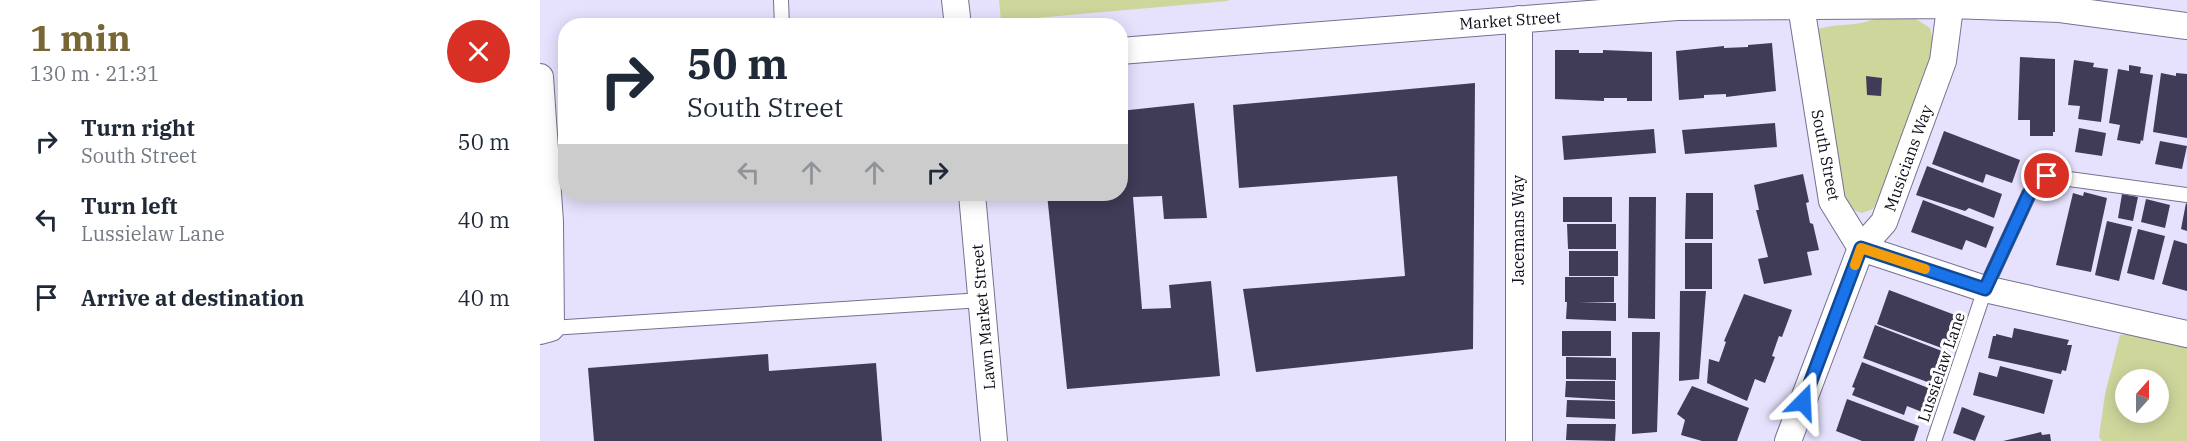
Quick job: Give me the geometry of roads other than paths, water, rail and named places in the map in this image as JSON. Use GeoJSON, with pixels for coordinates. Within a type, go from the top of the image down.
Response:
{"type":"FeatureCollection","features":[{"type":"Feature","properties":{"kind":"street"},"geometry":{"type":"LineString","coordinates":[[955,0],[957,18]]}},
{"type":"Feature","properties":{"kind":"street","name":"Market Street"},"geometry":{"type":"LineString","coordinates":[[1128,50],[1677,4],[1801,6],[1951,2],[2060,9],[2187,26]]}},
{"type":"Feature","properties":{"kind":"street","name":"Musicians Way"},"geometry":{"type":"LineString","coordinates":[[1788,441],[1861,248],[1884,222],[1943,61],[1951,2]]}},
{"type":"Feature","properties":{"kind":"street","name":"South Street"},"geometry":{"type":"LineString","coordinates":[[1801,6],[1832,201],[1861,248]]}},
{"type":"Feature","properties":{"kind":"street","name":"Jacemans Way"},"geometry":{"type":"LineString","coordinates":[[1519,19],[1519,441]]}},
{"type":"Feature","properties":{"kind":"street"},"geometry":{"type":"LineString","coordinates":[[540,76],[550,222],[546,330]]}},
{"type":"Feature","properties":{"kind":"street","name":"Lawn Market Street"},"geometry":{"type":"LineString","coordinates":[[973,201],[994,441]]}},
{"type":"Feature","properties":{"kind":"street"},"geometry":{"type":"LineString","coordinates":[[1861,248],[1985,289],[2187,334]]}},
{"type":"Feature","properties":{"kind":"lane"},"geometry":{"type":"LineString","coordinates":[[781,0],[782,18]]}},
{"type":"Feature","properties":{"kind":"lane","name":"Lussielaw Lane"},"geometry":{"type":"LineString","coordinates":[[1934,441],[1985,289],[2029,194],[2047,176],[2187,195]]}},
{"type":"Feature","properties":{"kind":"lane"},"geometry":{"type":"LineString","coordinates":[[546,330],[982,300]]}}]}
